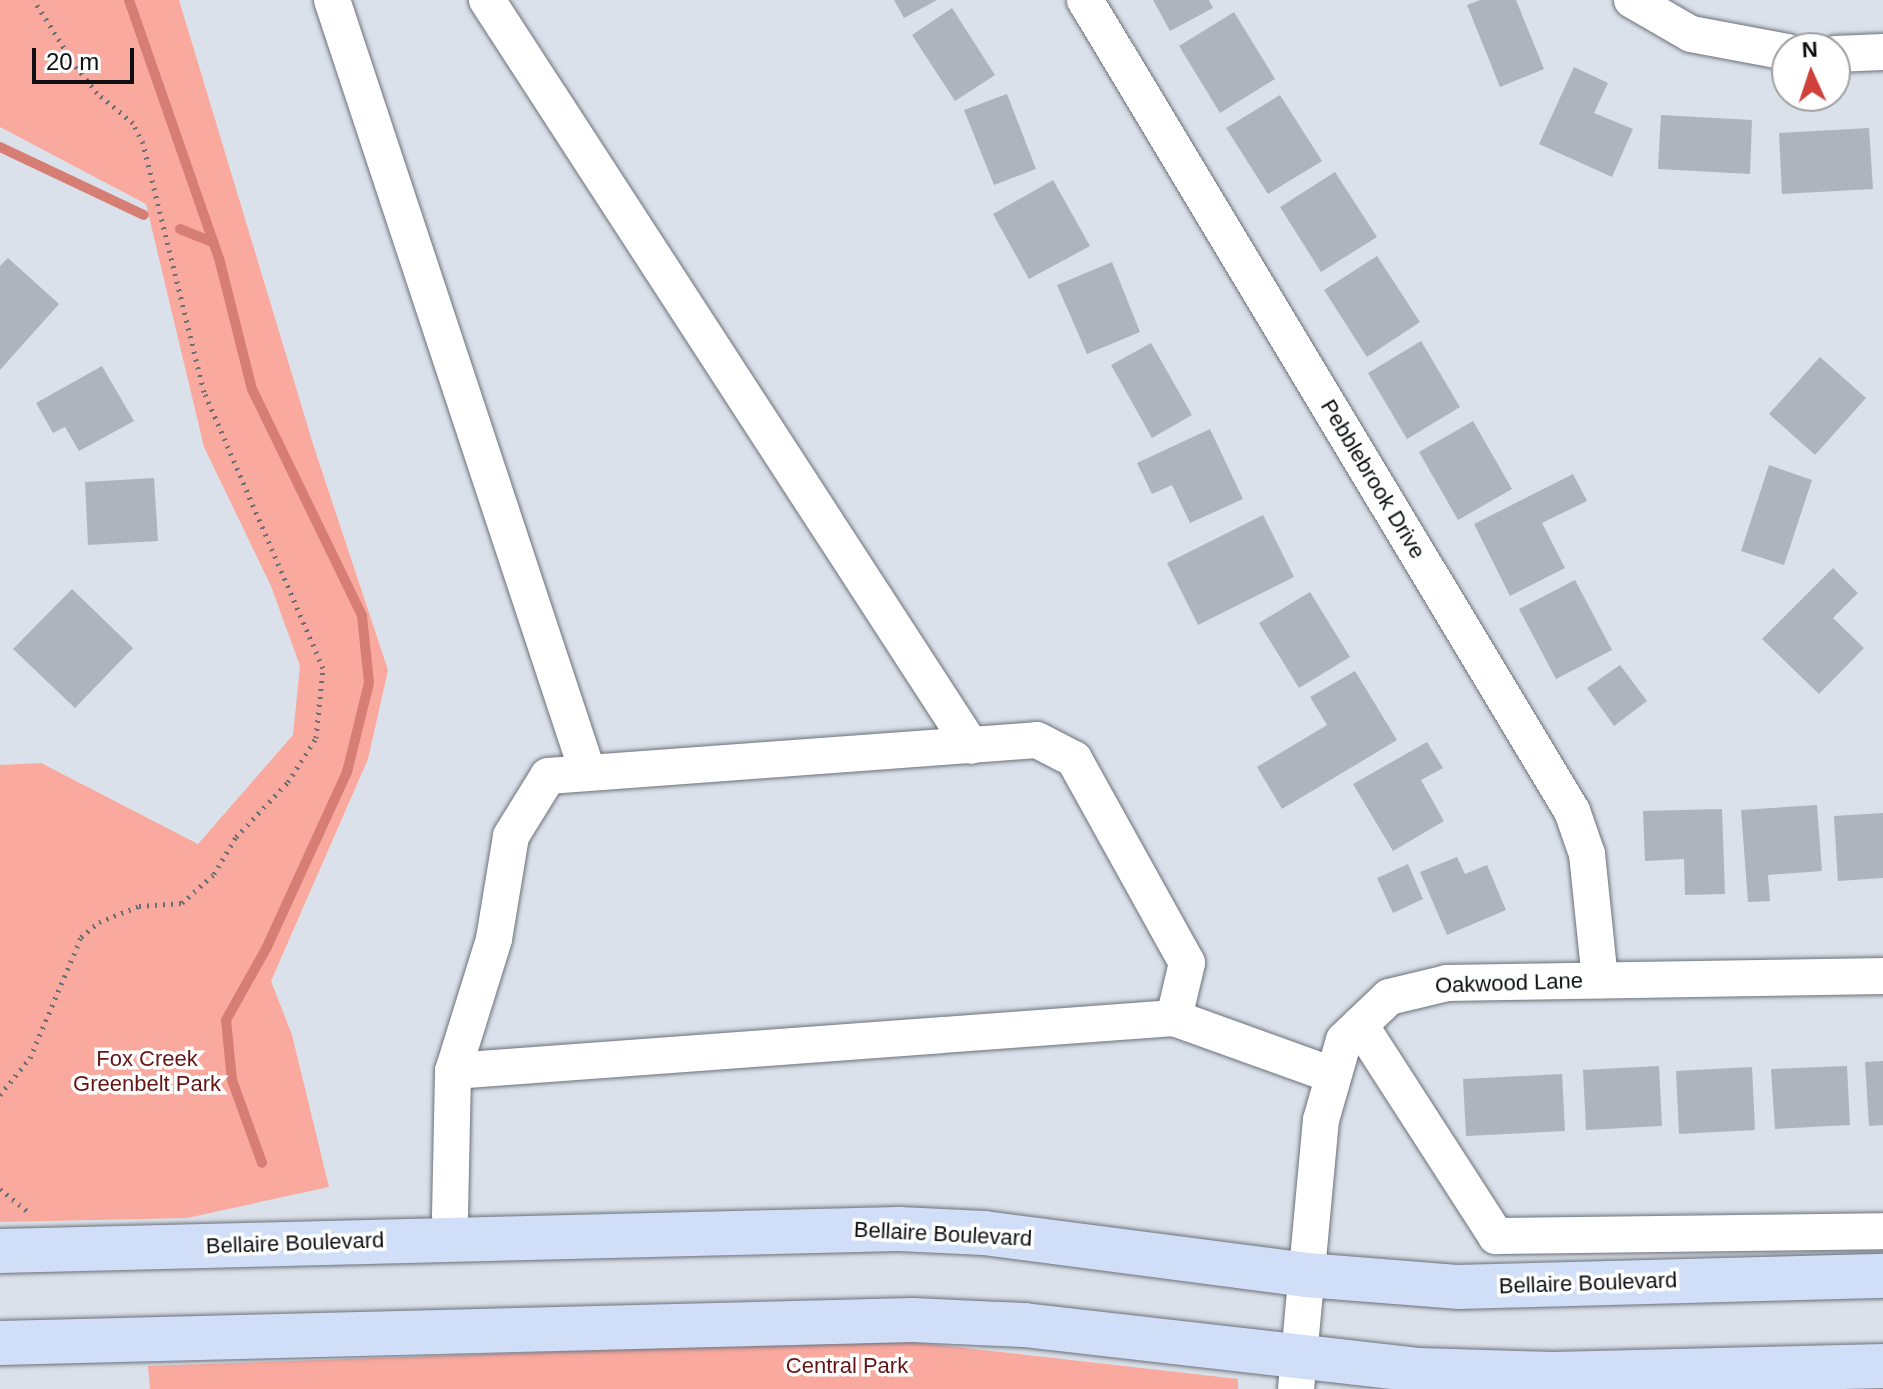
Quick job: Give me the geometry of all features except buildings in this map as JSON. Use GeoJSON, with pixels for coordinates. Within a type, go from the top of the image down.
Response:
{"type":"FeatureCollection","features":[{"type":"Feature","properties":{"kind":"main road","name":"Bellaire Boulevard"},"geometry":{"type":"LineString","coordinates":[[0,1251],[941,1230],[1306,1275],[1460,1287],[1883,1276]]}},
{"type":"Feature","properties":{"kind":"main road"},"geometry":{"type":"LineString","coordinates":[[0,1343],[913,1320],[1024,1325],[1297,1374],[1883,1366]]}},
{"type":"Feature","properties":{"kind":"street"},"geometry":{"type":"LineString","coordinates":[[332,0],[588,773]]}},
{"type":"Feature","properties":{"kind":"street"},"geometry":{"type":"LineString","coordinates":[[487,0],[971,746]]}},
{"type":"Feature","properties":{"kind":"street","name":"Pebblebrook Drive"},"geometry":{"type":"LineString","coordinates":[[1085,0],[1572,811],[1587,854],[1600,980]]}},
{"type":"Feature","properties":{"kind":"street"},"geometry":{"type":"LineString","coordinates":[[1632,0],[1691,34],[1771,49]]}},
{"type":"Feature","properties":{"kind":"street"},"geometry":{"type":"LineString","coordinates":[[1851,53],[1883,52]]}},
{"type":"Feature","properties":{"kind":"street"},"geometry":{"type":"LineString","coordinates":[[450,1216],[453,1071],[494,939],[511,836],[548,776],[1037,740],[1074,759],[1187,963],[1174,1018]]}},
{"type":"Feature","properties":{"kind":"street","name":"Oakwood Lane"},"geometry":{"type":"LineString","coordinates":[[1297,1374],[1321,1120],[1344,1040],[1389,997],[1416,987],[1600,980],[1883,976]]}},
{"type":"Feature","properties":{"kind":"street"},"geometry":{"type":"LineString","coordinates":[[453,1071],[1174,1018],[1332,1075]]}},
{"type":"Feature","properties":{"kind":"street"},"geometry":{"type":"LineString","coordinates":[[1360,1025],[1496,1236],[1883,1231]]}},
{"type":"Feature","properties":{"kind":"path"},"geometry":{"type":"LineString","coordinates":[[0,1095],[30,1058],[81,937],[99,922],[139,906],[182,903],[214,874],[236,837],[288,782],[316,738],[323,668],[204,392],[143,143],[133,123],[97,93],[72,61],[34,0]]}},
{"type":"Feature","properties":{"kind":"green space","name":"Fox Creek Greenbelt Park"},"geometry":{"type":"Polygon","coordinates":[[[0,0],[179,0],[313,444],[388,670],[368,759],[271,981],[292,1035],[329,1187],[187,1218],[0,1222],[0,765],[41,763],[198,844],[293,735],[300,666],[271,586],[204,447],[146,204],[0,127],[0,0]]]}},
{"type":"Feature","properties":{"kind":"green space","name":"Central Park"},"geometry":{"type":"Polygon","coordinates":[[[895,1340],[1238,1379],[1238,1389],[150,1389],[148,1366],[895,1340]]]}},
{"type":"Feature","properties":{"kind":"waterway"},"geometry":{"type":"LineString","coordinates":[[129,0],[220,262],[252,389],[362,616],[369,683],[347,772],[267,947],[226,1020],[232,1080],[262,1163]]}},
{"type":"Feature","properties":{"kind":"waterway"},"geometry":{"type":"LineString","coordinates":[[0,147],[144,215]]}},
{"type":"Feature","properties":{"kind":"waterway"},"geometry":{"type":"LineString","coordinates":[[180,229],[213,242]]}}]}
